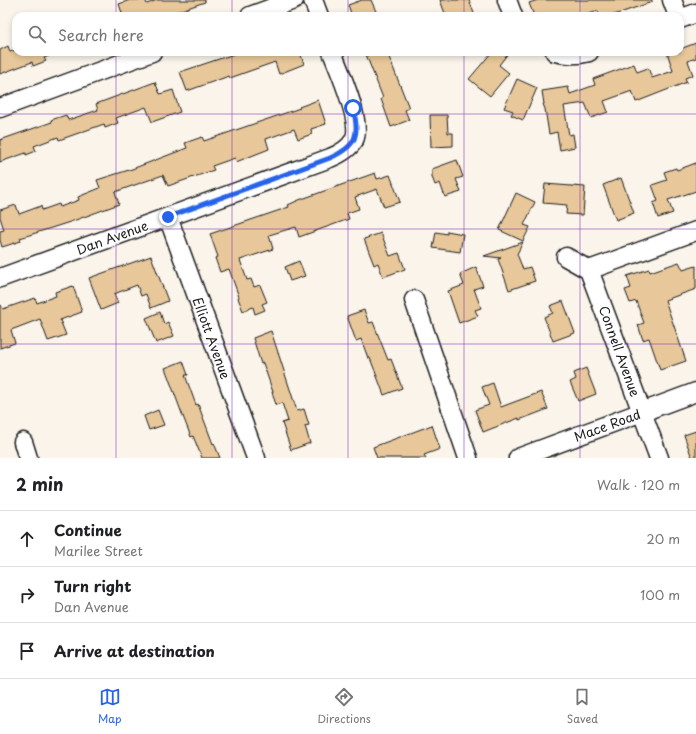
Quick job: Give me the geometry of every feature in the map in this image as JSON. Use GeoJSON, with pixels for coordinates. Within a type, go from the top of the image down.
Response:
{"type":"FeatureCollection","features":[{"type":"Feature","properties":{"kind":"street"},"geometry":{"type":"LineString","coordinates":[[261,12],[294,0]]}},
{"type":"Feature","properties":{"kind":"street"},"geometry":{"type":"LineString","coordinates":[[313,0],[318,12]]}},
{"type":"Feature","properties":{"kind":"street"},"geometry":{"type":"LineString","coordinates":[[507,0],[512,12]]}},
{"type":"Feature","properties":{"kind":"street"},"geometry":{"type":"LineString","coordinates":[[672,0],[676,12]]}},
{"type":"Feature","properties":{"kind":"street"},"geometry":{"type":"LineString","coordinates":[[684,18],[696,13]]}},
{"type":"Feature","properties":{"kind":"street"},"geometry":{"type":"LineString","coordinates":[[0,108],[141,56]]}},
{"type":"Feature","properties":{"kind":"street","name":"Dan Avenue"},"geometry":{"type":"LineString","coordinates":[[0,278],[344,152],[355,139],[356,122],[355,115],[333,56]]}},
{"type":"Feature","properties":{"kind":"street","name":"Elliott Avenue"},"geometry":{"type":"LineString","coordinates":[[168,217],[256,458]]}},
{"type":"Feature","properties":{"kind":"street"},"geometry":{"type":"LineString","coordinates":[[566,257],[589,270],[696,231]]}},
{"type":"Feature","properties":{"kind":"street","name":"Connell Avenue"},"geometry":{"type":"LineString","coordinates":[[589,270],[659,458]]}},
{"type":"Feature","properties":{"kind":"street"},"geometry":{"type":"LineString","coordinates":[[414,300],[468,458]]}},
{"type":"Feature","properties":{"kind":"street","name":"Mace Road"},"geometry":{"type":"LineString","coordinates":[[518,458],[696,392]]}},
{"type":"Feature","properties":{"kind":"building"},"geometry":{"type":"Polygon","coordinates":[[[130,0],[145,0],[147,4],[157,0],[205,0],[205,2],[176,12],[122,12],[119,4],[130,0]]]}},
{"type":"Feature","properties":{"kind":"building"},"geometry":{"type":"Polygon","coordinates":[[[362,0],[371,0],[376,12],[351,12],[348,5],[362,0]]]}},
{"type":"Feature","properties":{"kind":"building"},"geometry":{"type":"Polygon","coordinates":[[[440,0],[469,0],[474,12],[444,12],[440,0]]]}},
{"type":"Feature","properties":{"kind":"building"},"geometry":{"type":"Polygon","coordinates":[[[538,0],[652,0],[652,2],[623,12],[532,12],[529,3],[538,0]]]}},
{"type":"Feature","properties":{"kind":"building"},"geometry":{"type":"Polygon","coordinates":[[[696,43],[696,58],[688,61],[693,75],[685,78],[687,82],[636,102],[632,91],[604,101],[608,112],[591,118],[585,103],[564,106],[569,135],[573,134],[575,147],[560,150],[557,132],[549,134],[542,91],[568,87],[570,94],[595,85],[593,79],[634,64],[637,72],[648,68],[652,78],[673,71],[668,56],[684,56],[684,48],[696,43]]]}},
{"type":"Feature","properties":{"kind":"building"},"geometry":{"type":"Polygon","coordinates":[[[8,46],[10,52],[12,51],[12,56],[49,56],[44,58],[46,61],[33,66],[32,62],[0,74],[0,50],[8,46]]]}},
{"type":"Feature","properties":{"kind":"building"},"geometry":{"type":"Polygon","coordinates":[[[228,56],[301,56],[304,64],[279,74],[275,62],[187,91],[180,72],[228,56]]]}},
{"type":"Feature","properties":{"kind":"building"},"geometry":{"type":"Polygon","coordinates":[[[367,56],[389,56],[409,108],[405,110],[409,120],[391,127],[381,99],[383,98],[367,56]]]}},
{"type":"Feature","properties":{"kind":"building"},"geometry":{"type":"Polygon","coordinates":[[[489,56],[506,56],[499,65],[509,73],[490,96],[469,79],[489,56]]]}},
{"type":"Feature","properties":{"kind":"building"},"geometry":{"type":"Polygon","coordinates":[[[517,79],[537,88],[523,120],[511,115],[513,111],[504,108],[517,79]]]}},
{"type":"Feature","properties":{"kind":"building"},"geometry":{"type":"Polygon","coordinates":[[[155,82],[160,94],[173,90],[180,112],[152,122],[146,107],[116,118],[118,123],[105,128],[104,124],[59,140],[58,137],[34,146],[36,151],[0,162],[0,140],[52,122],[51,120],[66,115],[68,120],[98,110],[96,104],[155,82]]]}},
{"type":"Feature","properties":{"kind":"building"},"geometry":{"type":"Polygon","coordinates":[[[318,100],[326,124],[311,129],[312,134],[298,139],[294,129],[266,139],[269,149],[236,162],[235,158],[212,166],[214,170],[168,186],[163,175],[115,192],[119,204],[20,238],[21,241],[2,247],[0,231],[4,230],[0,217],[0,210],[16,205],[19,214],[41,206],[42,210],[59,204],[60,207],[79,200],[78,197],[100,188],[97,180],[132,169],[187,148],[185,143],[202,137],[204,141],[300,108],[299,107],[318,100]]]}},
{"type":"Feature","properties":{"kind":"building"},"geometry":{"type":"Polygon","coordinates":[[[430,115],[447,115],[448,133],[453,133],[453,146],[431,147],[430,115]]]}},
{"type":"Feature","properties":{"kind":"building"},"geometry":{"type":"Polygon","coordinates":[[[457,160],[463,177],[456,179],[461,192],[445,197],[440,183],[435,185],[432,177],[432,169],[457,160]]]}},
{"type":"Feature","properties":{"kind":"building"},"geometry":{"type":"Polygon","coordinates":[[[696,163],[696,191],[668,200],[673,213],[658,218],[653,203],[658,201],[652,185],[667,180],[664,172],[676,168],[677,170],[696,163]]]}},
{"type":"Feature","properties":{"kind":"building"},"geometry":{"type":"Polygon","coordinates":[[[375,173],[377,179],[390,175],[400,202],[384,207],[377,189],[355,197],[359,209],[347,213],[349,219],[299,237],[296,227],[269,235],[273,249],[240,260],[247,280],[251,279],[254,287],[260,285],[267,302],[262,304],[265,310],[255,314],[253,307],[243,311],[229,269],[220,272],[215,258],[218,257],[210,234],[289,207],[288,205],[299,200],[375,173]]]}},
{"type":"Feature","properties":{"kind":"building"},"geometry":{"type":"Polygon","coordinates":[[[621,178],[634,213],[616,220],[603,185],[621,178]]]}},
{"type":"Feature","properties":{"kind":"building"},"geometry":{"type":"Polygon","coordinates":[[[545,184],[585,187],[583,215],[566,214],[567,205],[543,203],[545,184]]]}},
{"type":"Feature","properties":{"kind":"building"},"geometry":{"type":"Polygon","coordinates":[[[516,193],[535,202],[524,225],[530,227],[523,241],[499,230],[516,193]]]}},
{"type":"Feature","properties":{"kind":"building"},"geometry":{"type":"Polygon","coordinates":[[[447,231],[463,234],[460,252],[433,248],[436,232],[447,234],[447,231]]]}},
{"type":"Feature","properties":{"kind":"building"},"geometry":{"type":"Polygon","coordinates":[[[381,233],[390,256],[399,253],[405,269],[383,277],[378,263],[374,265],[364,239],[381,233]]]}},
{"type":"Feature","properties":{"kind":"building"},"geometry":{"type":"Polygon","coordinates":[[[523,242],[517,254],[523,269],[530,267],[535,281],[509,290],[498,259],[501,258],[484,256],[523,242]]]}},
{"type":"Feature","properties":{"kind":"building"},"geometry":{"type":"Polygon","coordinates":[[[151,256],[168,301],[151,308],[146,294],[141,296],[137,285],[114,294],[118,303],[101,310],[89,278],[151,256]]]}},
{"type":"Feature","properties":{"kind":"building"},"geometry":{"type":"Polygon","coordinates":[[[299,261],[305,276],[290,281],[285,267],[299,261]]]}},
{"type":"Feature","properties":{"kind":"building"},"geometry":{"type":"Polygon","coordinates":[[[679,262],[683,270],[696,266],[696,289],[665,300],[686,361],[660,370],[649,338],[643,340],[638,325],[644,323],[636,301],[630,303],[625,290],[631,288],[627,276],[649,269],[650,272],[679,262]]]}},
{"type":"Feature","properties":{"kind":"building"},"geometry":{"type":"Polygon","coordinates":[[[476,267],[483,286],[474,289],[481,308],[475,310],[478,316],[459,323],[448,291],[464,285],[460,274],[476,267]]]}},
{"type":"Feature","properties":{"kind":"building"},"geometry":{"type":"Polygon","coordinates":[[[73,286],[82,312],[60,320],[66,335],[48,341],[40,319],[11,330],[15,343],[0,348],[0,305],[3,309],[35,298],[37,303],[56,296],[55,292],[73,286]]]}},
{"type":"Feature","properties":{"kind":"building"},"geometry":{"type":"Polygon","coordinates":[[[563,301],[575,333],[553,341],[544,317],[553,313],[550,306],[563,301]]]}},
{"type":"Feature","properties":{"kind":"building"},"geometry":{"type":"Polygon","coordinates":[[[364,310],[369,323],[373,322],[388,360],[391,359],[402,388],[384,395],[370,358],[368,358],[361,339],[356,341],[347,316],[364,310]]]}},
{"type":"Feature","properties":{"kind":"building"},"geometry":{"type":"Polygon","coordinates":[[[160,312],[164,324],[168,322],[174,336],[156,343],[146,318],[160,312]]]}},
{"type":"Feature","properties":{"kind":"building"},"geometry":{"type":"Polygon","coordinates":[[[271,331],[297,411],[304,409],[309,425],[305,426],[310,443],[291,450],[282,423],[288,421],[282,403],[276,405],[273,392],[263,363],[261,364],[253,338],[271,331]]]}},
{"type":"Feature","properties":{"kind":"building"},"geometry":{"type":"Polygon","coordinates":[[[183,361],[188,375],[185,375],[196,405],[198,404],[213,444],[214,443],[220,458],[202,458],[193,436],[191,437],[181,411],[165,368],[183,361]]]}},
{"type":"Feature","properties":{"kind":"building"},"geometry":{"type":"Polygon","coordinates":[[[586,368],[596,394],[578,401],[570,382],[576,379],[574,373],[586,368]]]}},
{"type":"Feature","properties":{"kind":"building"},"geometry":{"type":"Polygon","coordinates":[[[493,383],[501,407],[541,392],[548,409],[483,432],[475,410],[489,405],[482,387],[493,383]]]}},
{"type":"Feature","properties":{"kind":"building"},"geometry":{"type":"Polygon","coordinates":[[[158,410],[164,425],[149,430],[144,416],[158,410]]]}},
{"type":"Feature","properties":{"kind":"building"},"geometry":{"type":"Polygon","coordinates":[[[432,425],[440,449],[424,455],[426,458],[377,458],[373,447],[432,425]]]}},
{"type":"Feature","properties":{"kind":"building"},"geometry":{"type":"Polygon","coordinates":[[[696,431],[696,458],[692,458],[684,435],[696,431]]]}},
{"type":"Feature","properties":{"kind":"route"},"geometry":{"type":"LineString","coordinates":[[168,217],[344,152],[355,139],[356,122],[353,108]]}}]}
